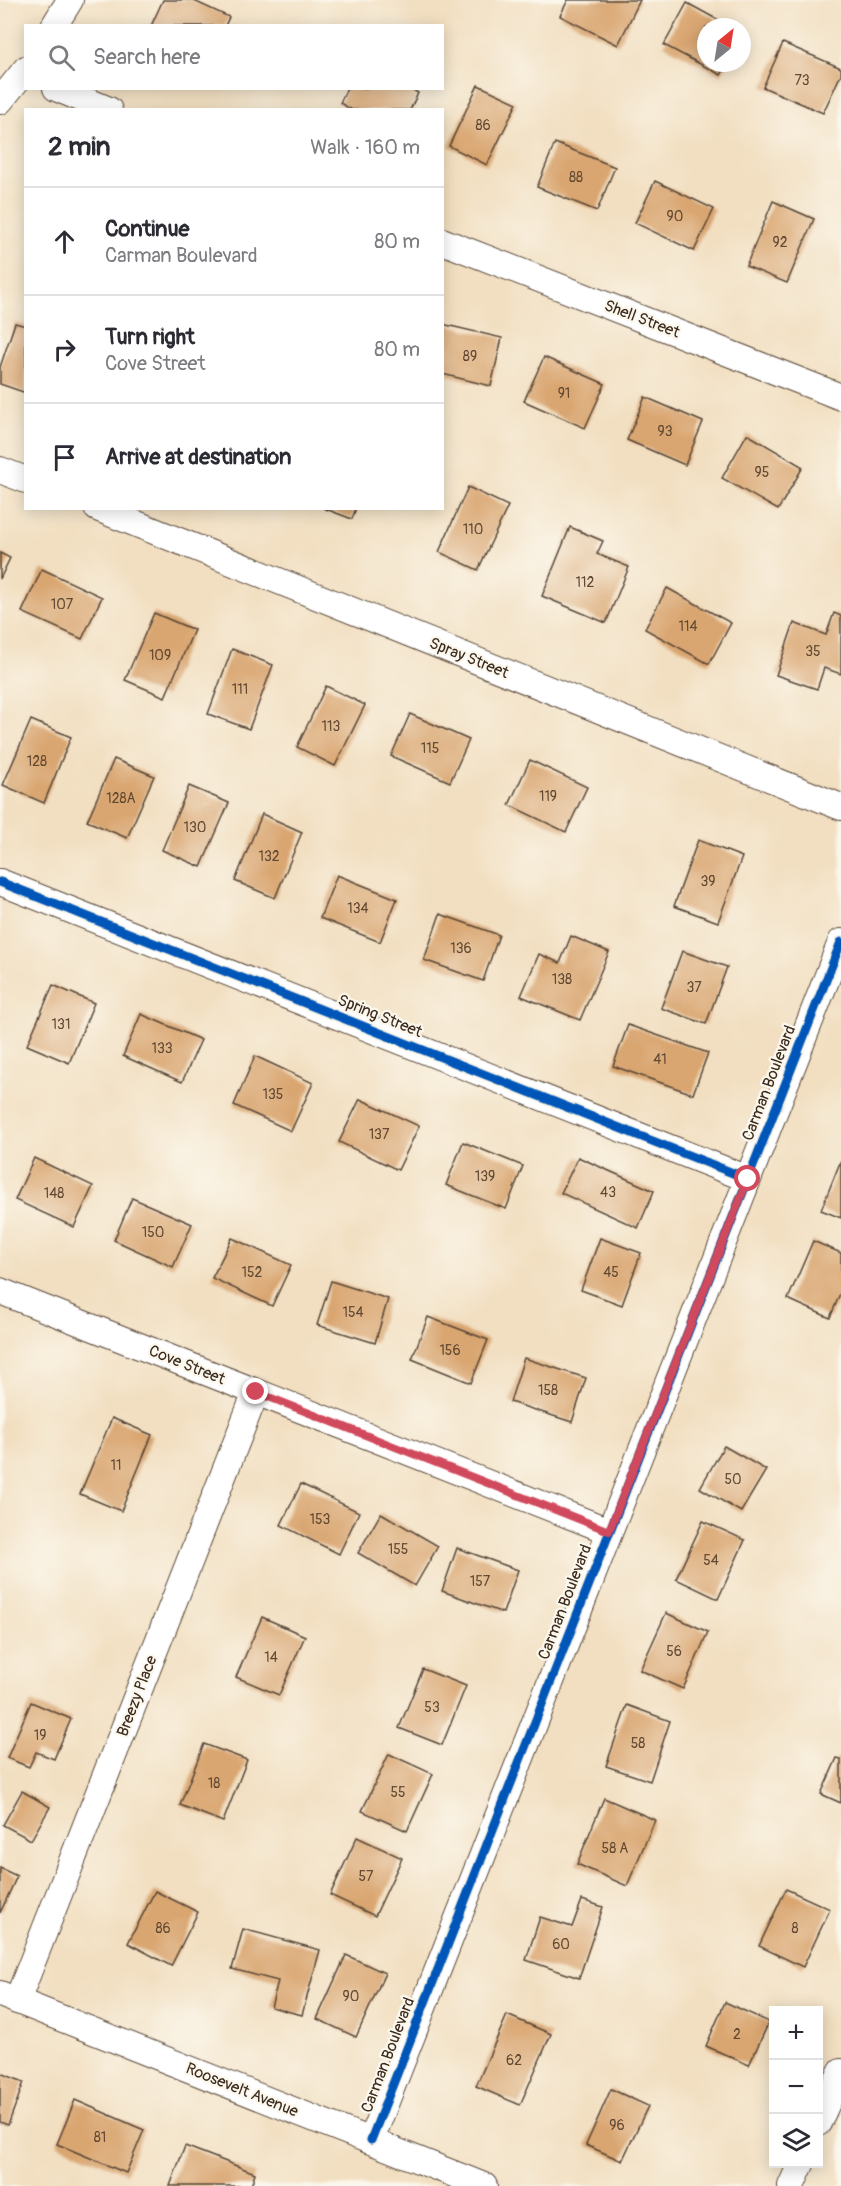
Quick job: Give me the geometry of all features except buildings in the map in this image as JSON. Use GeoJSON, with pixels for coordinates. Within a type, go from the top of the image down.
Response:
{"type":"FeatureCollection","features":[{"type":"Feature","properties":{"kind":"street"},"geometry":{"type":"LineString","coordinates":[[55,24],[70,0]]}},
{"type":"Feature","properties":{"kind":"street"},"geometry":{"type":"LineString","coordinates":[[0,101],[24,74]]}},
{"type":"Feature","properties":{"kind":"street"},"geometry":{"type":"LineString","coordinates":[[61,90],[104,108]]}},
{"type":"Feature","properties":{"kind":"street","name":"Shell Street"},"geometry":{"type":"LineString","coordinates":[[444,242],[841,397]]}},
{"type":"Feature","properties":{"kind":"street"},"geometry":{"type":"LineString","coordinates":[[0,470],[24,479]]}},
{"type":"Feature","properties":{"kind":"street","name":"Spray Street"},"geometry":{"type":"LineString","coordinates":[[102,510],[841,807]]}},
{"type":"Feature","properties":{"kind":"street","name":"Spring Street"},"geometry":{"type":"LineString","coordinates":[[0,882],[748,1179]]}},
{"type":"Feature","properties":{"kind":"street","name":"Carman Boulevard"},"geometry":{"type":"LineString","coordinates":[[371,2140],[841,942]]}},
{"type":"Feature","properties":{"kind":"street","name":"Cove Street"},"geometry":{"type":"LineString","coordinates":[[0,1291],[609,1531]]}},
{"type":"Feature","properties":{"kind":"street","name":"Breezy Place"},"geometry":{"type":"LineString","coordinates":[[9,1997],[256,1392]]}},
{"type":"Feature","properties":{"kind":"street","name":"Roosevelt Avenue"},"geometry":{"type":"LineString","coordinates":[[9,1997],[484,2186]]}},
{"type":"Feature","properties":{"kind":"street"},"geometry":{"type":"LineString","coordinates":[[823,2114],[841,2072]]}},
{"type":"Feature","properties":{"kind":"street"},"geometry":{"type":"LineString","coordinates":[[791,2186],[799,2168]]}},
{"type":"Feature","properties":{"kind":"cycle path"},"geometry":{"type":"LineString","coordinates":[[0,882],[748,1179]]}},
{"type":"Feature","properties":{"kind":"cycle path"},"geometry":{"type":"LineString","coordinates":[[371,2140],[841,942]]}},
{"type":"Feature","properties":{"kind":"route"},"geometry":{"type":"LineString","coordinates":[[256,1392],[609,1531],[748,1179]]}}]}
